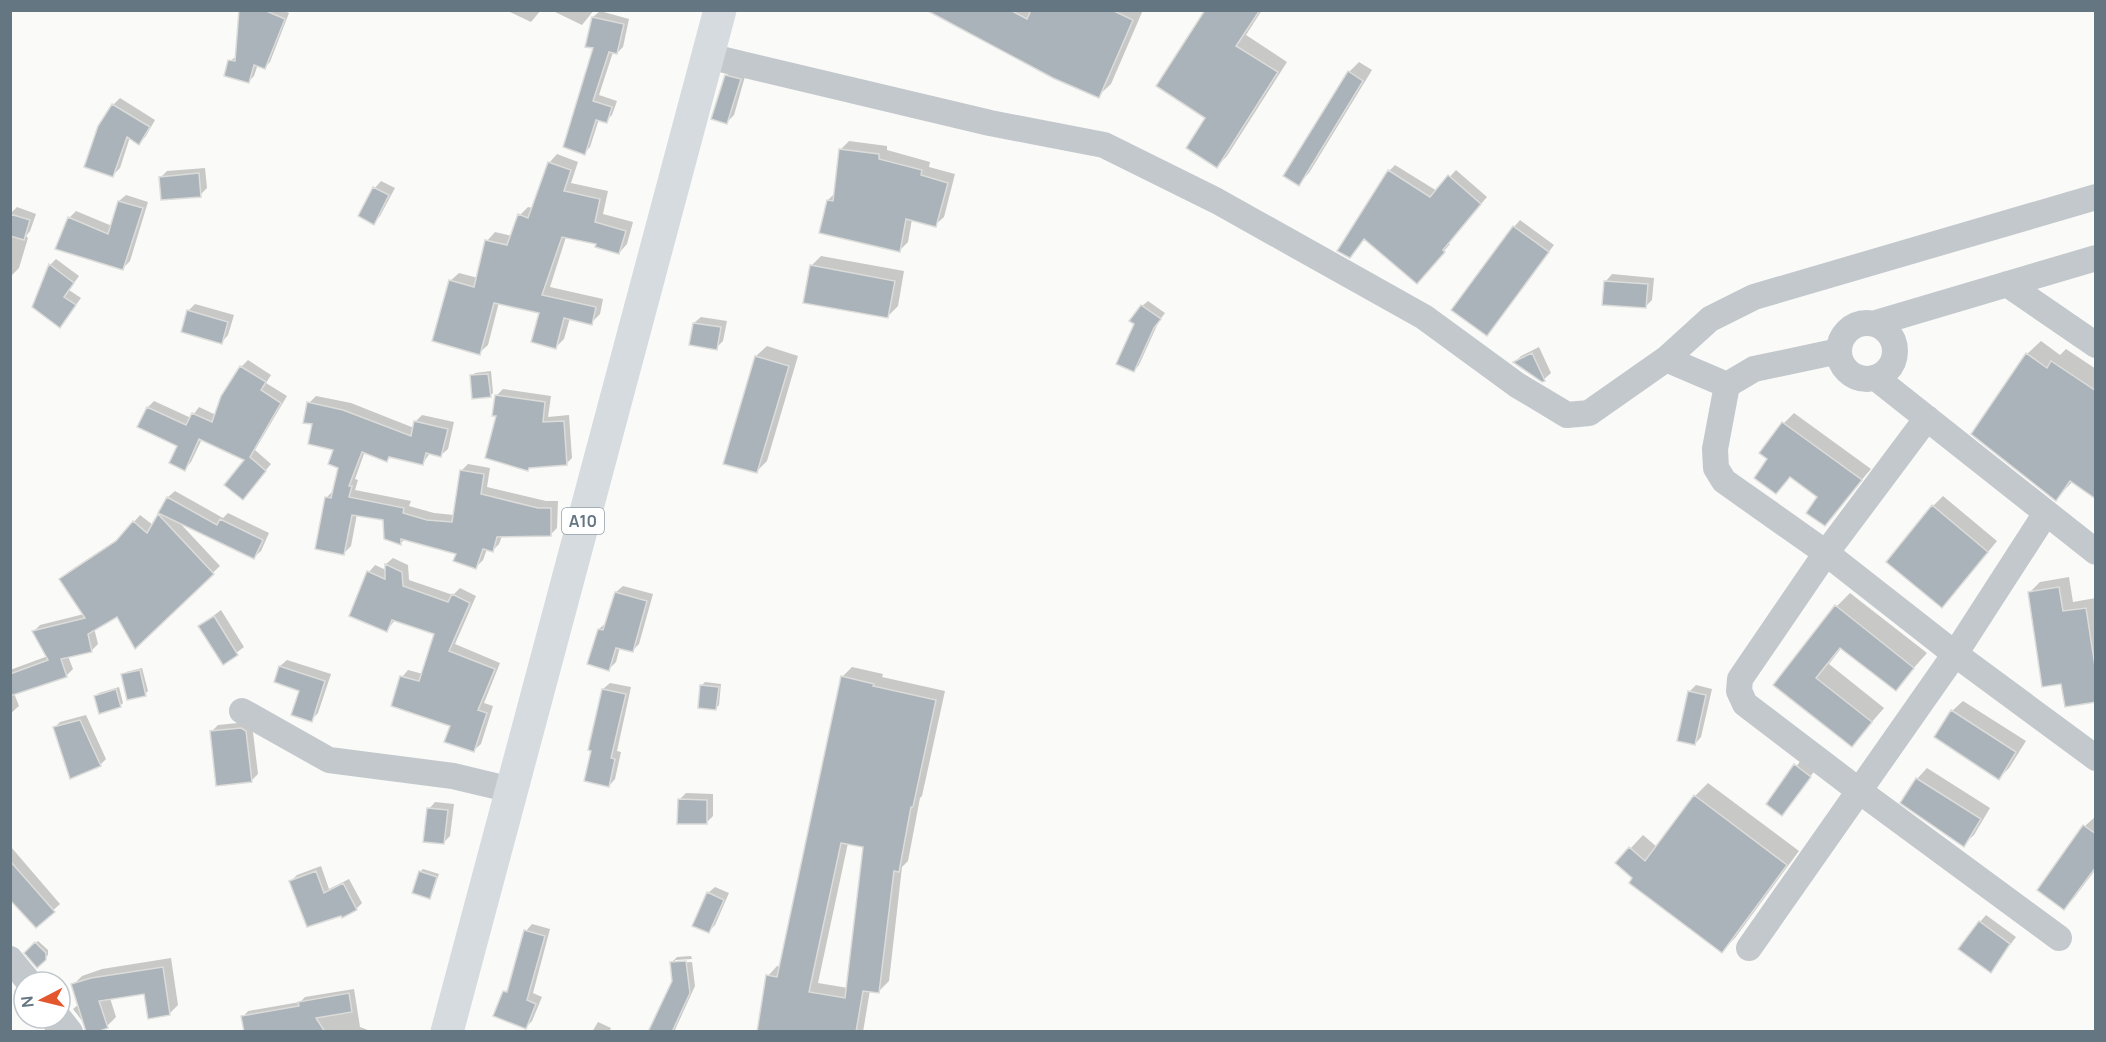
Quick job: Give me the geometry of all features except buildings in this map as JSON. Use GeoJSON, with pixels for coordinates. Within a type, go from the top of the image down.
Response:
{"type":"FeatureCollection","features":[{"type":"Feature","properties":{"kind":"highway","name":"A10"},"geometry":{"type":"LineString","coordinates":[[447,1032],[720,10]]}},
{"type":"Feature","properties":{"kind":"street"},"geometry":{"type":"LineString","coordinates":[[708,56],[990,123],[1104,146],[1217,201],[1424,317],[1517,385],[1567,415],[1589,413],[1666,359],[1710,319],[1754,297],[2096,197]]}},
{"type":"Feature","properties":{"kind":"street"},"geometry":{"type":"LineString","coordinates":[[2096,258],[1876,323],[1858,324],[1844,334],[1839,351],[1844,368],[1858,378],[1876,378],[2096,552]]}},
{"type":"Feature","properties":{"kind":"street"},"geometry":{"type":"LineString","coordinates":[[2007,284],[2096,345]]}},
{"type":"Feature","properties":{"kind":"street"},"geometry":{"type":"LineString","coordinates":[[1876,323],[1890,334],[1895,351],[1890,367],[1876,378]]}},
{"type":"Feature","properties":{"kind":"street"},"geometry":{"type":"LineString","coordinates":[[1839,351],[1754,369],[1727,385],[1715,449],[1716,468],[1724,481],[1826,553],[1955,654],[2096,758]]}},
{"type":"Feature","properties":{"kind":"street"},"geometry":{"type":"LineString","coordinates":[[1666,359],[1727,385]]}},
{"type":"Feature","properties":{"kind":"street"},"geometry":{"type":"LineString","coordinates":[[1927,418],[1826,553],[1740,679],[1739,691],[1745,704],[2059,938]]}},
{"type":"Feature","properties":{"kind":"street"},"geometry":{"type":"LineString","coordinates":[[1749,948],[1955,654],[2046,513]]}},
{"type":"Feature","properties":{"kind":"street"},"geometry":{"type":"LineString","coordinates":[[242,711],[329,759],[453,776],[512,790]]}}]}
